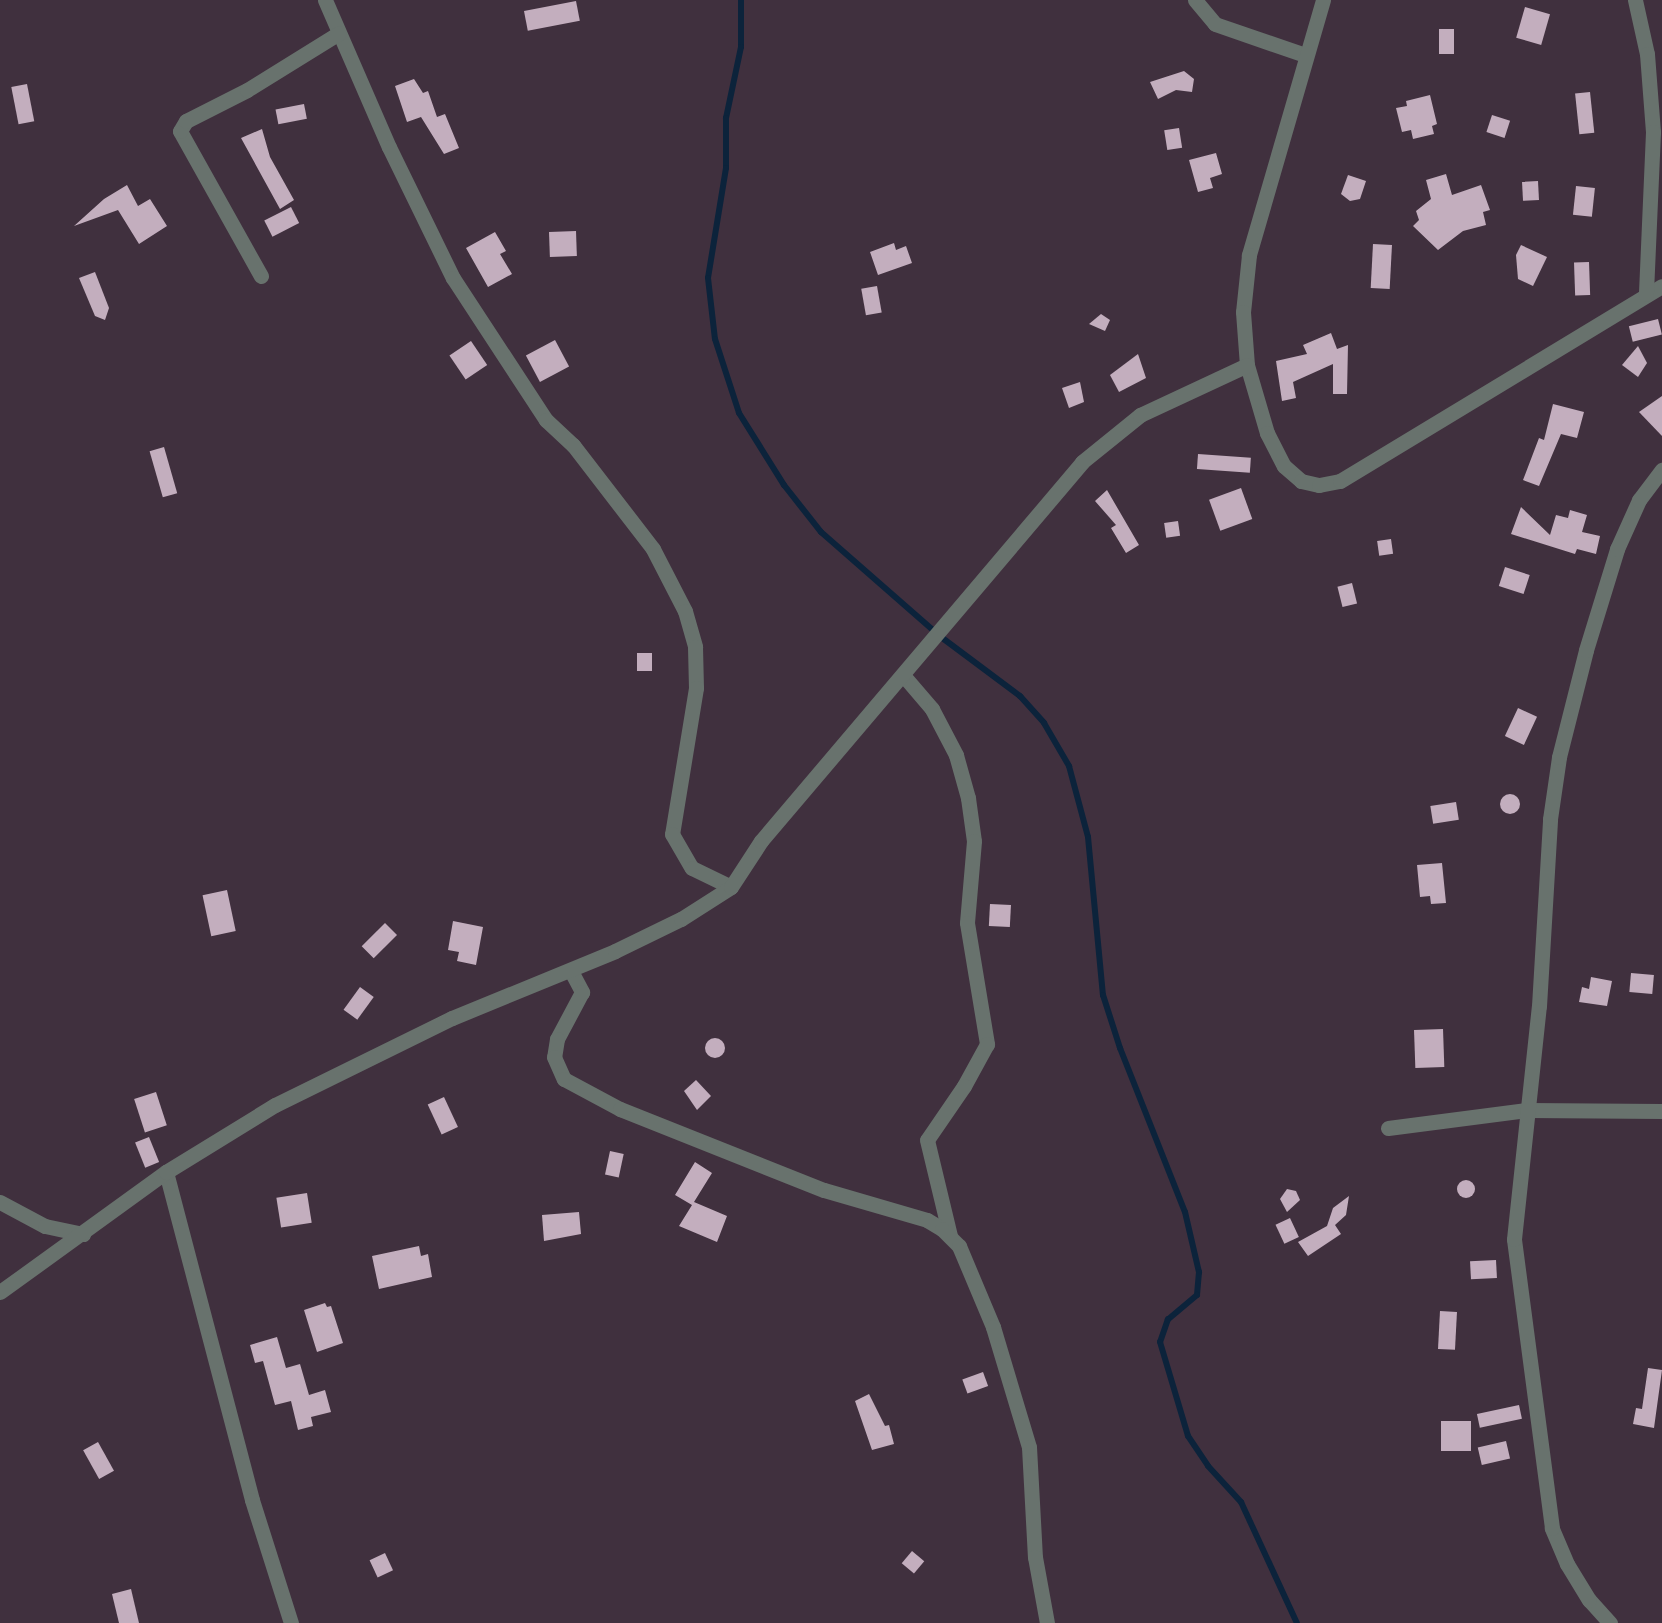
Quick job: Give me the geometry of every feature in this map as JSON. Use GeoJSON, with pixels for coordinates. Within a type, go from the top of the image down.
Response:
{"type":"FeatureCollection","features":[{"type":"Feature","properties":{"kind":"street"},"geometry":{"type":"LineString","coordinates":[[325,0],[453,278],[546,420],[573,445],[653,549],[685,611],[695,647],[696,688],[672,834],[692,868],[731,887]]}},
{"type":"Feature","properties":{"kind":"street"},"geometry":{"type":"LineString","coordinates":[[1195,0],[1215,24],[1305,56]]}},
{"type":"Feature","properties":{"kind":"street"},"geometry":{"type":"LineString","coordinates":[[1323,0],[1249,255],[1244,312],[1247,365],[1267,433],[1284,466],[1300,481],[1319,484],[1340,481],[1662,286]]}},
{"type":"Feature","properties":{"kind":"street"},"geometry":{"type":"LineString","coordinates":[[1635,0],[1647,54],[1653,132],[1646,294]]}},
{"type":"Feature","properties":{"kind":"street"},"geometry":{"type":"LineString","coordinates":[[261,276],[180,131],[186,121],[247,90],[339,33]]}},
{"type":"Feature","properties":{"kind":"street"},"geometry":{"type":"LineString","coordinates":[[0,1292],[166,1172],[275,1105],[452,1018],[571,970],[681,919],[731,887],[761,841],[1082,462],[1140,414],[1247,365]]}},
{"type":"Feature","properties":{"kind":"street"},"geometry":{"type":"LineString","coordinates":[[1610,1623],[1589,1600],[1567,1564],[1552,1528],[1545,1490],[1514,1239],[1539,1006],[1550,819],[1559,757],[1586,650],[1617,549],[1639,500],[1662,470]]}},
{"type":"Feature","properties":{"kind":"street"},"geometry":{"type":"LineString","coordinates":[[903,675],[932,709],[956,755],[968,798],[974,841],[968,923],[987,1044],[964,1086],[927,1140],[950,1236]]}},
{"type":"Feature","properties":{"kind":"street"},"geometry":{"type":"LineString","coordinates":[[571,970],[582,992],[557,1039],[554,1057],[556,1070],[564,1079],[620,1109],[824,1190],[927,1220],[950,1236],[959,1246],[993,1327],[1029,1447],[1035,1557],[1047,1623]]}},
{"type":"Feature","properties":{"kind":"street"},"geometry":{"type":"LineString","coordinates":[[1388,1128],[1527,1110],[1662,1111]]}},
{"type":"Feature","properties":{"kind":"street"},"geometry":{"type":"LineString","coordinates":[[166,1172],[252,1500],[291,1623]]}},
{"type":"Feature","properties":{"kind":"street"},"geometry":{"type":"LineString","coordinates":[[0,1202],[45,1226],[83,1234]]}},
{"type":"Feature","properties":{"kind":"building"},"geometry":{"type":"Polygon","coordinates":[[[576,1],[580,21],[528,31],[524,11],[576,1]]]}},
{"type":"Feature","properties":{"kind":"building"},"geometry":{"type":"Polygon","coordinates":[[[1525,7],[1550,14],[1541,45],[1516,38],[1525,7]]]}},
{"type":"Feature","properties":{"kind":"building"},"geometry":{"type":"Polygon","coordinates":[[[1439,29],[1454,29],[1454,54],[1439,54],[1439,29]]]}},
{"type":"Feature","properties":{"kind":"building"},"geometry":{"type":"Polygon","coordinates":[[[1184,71],[1194,79],[1192,92],[1176,90],[1158,99],[1150,82],[1184,71]]]}},
{"type":"Feature","properties":{"kind":"building"},"geometry":{"type":"Polygon","coordinates":[[[414,79],[423,93],[428,91],[437,117],[445,114],[459,148],[444,154],[421,117],[407,122],[395,86],[414,79]]]}},
{"type":"Feature","properties":{"kind":"building"},"geometry":{"type":"Polygon","coordinates":[[[27,84],[34,121],[19,124],[11,87],[27,84]]]}},
{"type":"Feature","properties":{"kind":"building"},"geometry":{"type":"Polygon","coordinates":[[[1590,92],[1594,133],[1579,134],[1575,94],[1590,92]]]}},
{"type":"Feature","properties":{"kind":"building"},"geometry":{"type":"Polygon","coordinates":[[[1430,95],[1437,124],[1432,126],[1434,134],[1413,139],[1411,130],[1402,132],[1396,108],[1407,106],[1406,101],[1430,95]]]}},
{"type":"Feature","properties":{"kind":"building"},"geometry":{"type":"Polygon","coordinates":[[[304,104],[307,119],[278,124],[276,110],[304,104]]]}},
{"type":"Feature","properties":{"kind":"building"},"geometry":{"type":"Polygon","coordinates":[[[1492,115],[1510,121],[1505,138],[1486,132],[1492,115]]]}},
{"type":"Feature","properties":{"kind":"building"},"geometry":{"type":"Polygon","coordinates":[[[1179,128],[1182,148],[1167,150],[1164,130],[1179,128]]]}},
{"type":"Feature","properties":{"kind":"building"},"geometry":{"type":"Polygon","coordinates":[[[262,129],[270,157],[294,200],[280,209],[241,138],[262,129]]]}},
{"type":"Feature","properties":{"kind":"building"},"geometry":{"type":"Polygon","coordinates":[[[1216,153],[1222,174],[1210,178],[1213,188],[1198,192],[1189,160],[1216,153]]]}},
{"type":"Feature","properties":{"kind":"building"},"geometry":{"type":"Polygon","coordinates":[[[1446,174],[1452,195],[1481,185],[1490,210],[1483,212],[1486,225],[1463,231],[1438,250],[1413,226],[1419,220],[1416,211],[1431,199],[1426,180],[1446,174]]]}},
{"type":"Feature","properties":{"kind":"building"},"geometry":{"type":"Polygon","coordinates":[[[1348,175],[1366,181],[1360,199],[1350,201],[1341,194],[1348,175]]]}},
{"type":"Feature","properties":{"kind":"building"},"geometry":{"type":"Polygon","coordinates":[[[1538,181],[1539,200],[1523,201],[1522,182],[1538,181]]]}},
{"type":"Feature","properties":{"kind":"building"},"geometry":{"type":"Polygon","coordinates":[[[127,185],[138,206],[150,199],[167,226],[139,244],[118,210],[74,226],[104,199],[127,185]]]}},
{"type":"Feature","properties":{"kind":"building"},"geometry":{"type":"Polygon","coordinates":[[[1576,186],[1595,188],[1592,217],[1573,215],[1576,186]]]}},
{"type":"Feature","properties":{"kind":"building"},"geometry":{"type":"Polygon","coordinates":[[[291,207],[299,223],[272,237],[264,221],[291,207]]]}},
{"type":"Feature","properties":{"kind":"building"},"geometry":{"type":"Polygon","coordinates":[[[576,231],[577,256],[550,257],[549,232],[576,231]]]}},
{"type":"Feature","properties":{"kind":"building"},"geometry":{"type":"Polygon","coordinates":[[[495,232],[506,251],[500,254],[512,274],[488,287],[466,248],[495,232]]]}},
{"type":"Feature","properties":{"kind":"building"},"geometry":{"type":"Polygon","coordinates":[[[894,243],[896,250],[906,246],[912,263],[878,275],[870,252],[894,243]]]}},
{"type":"Feature","properties":{"kind":"building"},"geometry":{"type":"Polygon","coordinates":[[[1373,244],[1392,245],[1390,289],[1371,288],[1373,244]]]}},
{"type":"Feature","properties":{"kind":"building"},"geometry":{"type":"Polygon","coordinates":[[[1521,245],[1547,257],[1533,286],[1518,279],[1516,255],[1521,245]]]}},
{"type":"Feature","properties":{"kind":"building"},"geometry":{"type":"Polygon","coordinates":[[[1589,262],[1590,295],[1575,296],[1574,263],[1589,262]]]}},
{"type":"Feature","properties":{"kind":"building"},"geometry":{"type":"Polygon","coordinates":[[[95,272],[109,308],[105,320],[95,316],[79,278],[95,272]]]}},
{"type":"Feature","properties":{"kind":"building"},"geometry":{"type":"Polygon","coordinates":[[[877,286],[882,313],[866,315],[861,289],[877,286]]]}},
{"type":"Feature","properties":{"kind":"building"},"geometry":{"type":"Polygon","coordinates":[[[1101,314],[1110,320],[1105,331],[1089,324],[1101,314]]]}},
{"type":"Feature","properties":{"kind":"building"},"geometry":{"type":"Polygon","coordinates":[[[1658,319],[1662,335],[1633,342],[1629,326],[1658,319]]]}},
{"type":"Feature","properties":{"kind":"building"},"geometry":{"type":"Polygon","coordinates":[[[1331,333],[1337,349],[1348,345],[1347,394],[1333,394],[1333,364],[1293,382],[1296,398],[1282,401],[1276,361],[1307,354],[1303,345],[1331,333]]]}},
{"type":"Feature","properties":{"kind":"building"},"geometry":{"type":"Polygon","coordinates":[[[555,340],[569,366],[540,382],[526,355],[555,340]]]}},
{"type":"Feature","properties":{"kind":"building"},"geometry":{"type":"Polygon","coordinates":[[[471,341],[487,365],[466,380],[449,356],[471,341]]]}},
{"type":"Feature","properties":{"kind":"building"},"geometry":{"type":"Polygon","coordinates":[[[1638,346],[1647,363],[1638,377],[1622,365],[1638,346]]]}},
{"type":"Feature","properties":{"kind":"building"},"geometry":{"type":"Polygon","coordinates":[[[1138,354],[1146,378],[1119,392],[1110,375],[1138,354]]]}},
{"type":"Feature","properties":{"kind":"building"},"geometry":{"type":"Polygon","coordinates":[[[1080,382],[1084,402],[1069,408],[1062,388],[1080,382]]]}},
{"type":"Feature","properties":{"kind":"building"},"geometry":{"type":"Polygon","coordinates":[[[1662,396],[1662,436],[1639,412],[1662,396]]]}},
{"type":"Feature","properties":{"kind":"building"},"geometry":{"type":"Polygon","coordinates":[[[1553,404],[1584,412],[1577,438],[1561,434],[1539,486],[1523,480],[1539,438],[1544,440],[1553,404]]]}},
{"type":"Feature","properties":{"kind":"building"},"geometry":{"type":"Polygon","coordinates":[[[164,447],[177,493],[163,497],[150,451],[164,447]]]}},
{"type":"Feature","properties":{"kind":"building"},"geometry":{"type":"Polygon","coordinates":[[[1198,454],[1251,458],[1250,473],[1197,469],[1198,454]]]}},
{"type":"Feature","properties":{"kind":"building"},"geometry":{"type":"Polygon","coordinates":[[[1241,488],[1252,519],[1220,531],[1209,500],[1241,488]]]}},
{"type":"Feature","properties":{"kind":"building"},"geometry":{"type":"Polygon","coordinates":[[[1107,490],[1139,545],[1126,553],[1111,528],[1116,525],[1095,501],[1107,490]]]}},
{"type":"Feature","properties":{"kind":"building"},"geometry":{"type":"Polygon","coordinates":[[[1521,507],[1550,535],[1556,515],[1568,518],[1570,510],[1587,515],[1582,532],[1600,536],[1596,554],[1577,549],[1575,554],[1511,534],[1521,507]]]}},
{"type":"Feature","properties":{"kind":"building"},"geometry":{"type":"Polygon","coordinates":[[[1178,521],[1180,536],[1166,538],[1164,523],[1178,521]]]}},
{"type":"Feature","properties":{"kind":"building"},"geometry":{"type":"Polygon","coordinates":[[[1391,539],[1393,554],[1379,556],[1377,541],[1391,539]]]}},
{"type":"Feature","properties":{"kind":"building"},"geometry":{"type":"Polygon","coordinates":[[[1505,567],[1530,575],[1524,594],[1499,586],[1505,567]]]}},
{"type":"Feature","properties":{"kind":"building"},"geometry":{"type":"Polygon","coordinates":[[[1352,583],[1357,603],[1343,607],[1337,587],[1352,583]]]}},
{"type":"Feature","properties":{"kind":"building"},"geometry":{"type":"Polygon","coordinates":[[[637,653],[652,653],[652,671],[637,671],[637,653]]]}},
{"type":"Feature","properties":{"kind":"building"},"geometry":{"type":"Polygon","coordinates":[[[1518,708],[1537,717],[1524,745],[1505,736],[1518,708]]]}},
{"type":"Feature","properties":{"kind":"building"},"geometry":{"type":"Polygon","coordinates":[[[1510,794],[1517,797],[1520,804],[1517,811],[1510,814],[1503,811],[1500,804],[1503,797],[1510,794]]]}},
{"type":"Feature","properties":{"kind":"building"},"geometry":{"type":"Polygon","coordinates":[[[1456,802],[1459,820],[1433,824],[1430,806],[1456,802]]]}},
{"type":"Feature","properties":{"kind":"building"},"geometry":{"type":"Polygon","coordinates":[[[1442,863],[1446,903],[1431,904],[1430,896],[1420,897],[1417,865],[1442,863]]]}},
{"type":"Feature","properties":{"kind":"building"},"geometry":{"type":"Polygon","coordinates":[[[227,890],[236,931],[211,936],[203,895],[227,890]]]}},
{"type":"Feature","properties":{"kind":"building"},"geometry":{"type":"Polygon","coordinates":[[[990,904],[1011,905],[1010,927],[989,926],[990,904]]]}},
{"type":"Feature","properties":{"kind":"building"},"geometry":{"type":"Polygon","coordinates":[[[453,921],[483,927],[476,965],[457,961],[459,952],[448,950],[453,921]]]}},
{"type":"Feature","properties":{"kind":"building"},"geometry":{"type":"Polygon","coordinates":[[[385,923],[397,935],[374,958],[362,946],[385,923]]]}},
{"type":"Feature","properties":{"kind":"building"},"geometry":{"type":"Polygon","coordinates":[[[1631,973],[1654,975],[1652,994],[1629,992],[1631,973]]]}},
{"type":"Feature","properties":{"kind":"building"},"geometry":{"type":"Polygon","coordinates":[[[1591,977],[1612,981],[1607,1006],[1579,1002],[1582,987],[1589,989],[1591,977]]]}},
{"type":"Feature","properties":{"kind":"building"},"geometry":{"type":"Polygon","coordinates":[[[360,987],[374,997],[357,1020],[344,1010],[360,987]]]}},
{"type":"Feature","properties":{"kind":"building"},"geometry":{"type":"Polygon","coordinates":[[[1443,1029],[1444,1067],[1415,1068],[1414,1030],[1443,1029]]]}},
{"type":"Feature","properties":{"kind":"building"},"geometry":{"type":"Polygon","coordinates":[[[711,1038],[719,1038],[725,1044],[725,1052],[719,1058],[711,1058],[705,1052],[705,1044],[711,1038]]]}},
{"type":"Feature","properties":{"kind":"building"},"geometry":{"type":"Polygon","coordinates":[[[696,1080],[711,1096],[697,1110],[684,1091],[696,1080]]]}},
{"type":"Feature","properties":{"kind":"building"},"geometry":{"type":"Polygon","coordinates":[[[156,1092],[167,1125],[145,1132],[134,1099],[156,1092]]]}},
{"type":"Feature","properties":{"kind":"building"},"geometry":{"type":"Polygon","coordinates":[[[444,1097],[458,1127],[442,1135],[428,1105],[444,1097]]]}},
{"type":"Feature","properties":{"kind":"building"},"geometry":{"type":"Polygon","coordinates":[[[149,1137],[159,1162],[145,1168],[135,1143],[149,1137]]]}},
{"type":"Feature","properties":{"kind":"building"},"geometry":{"type":"Polygon","coordinates":[[[610,1151],[624,1154],[619,1177],[605,1174],[610,1151]]]}},
{"type":"Feature","properties":{"kind":"building"},"geometry":{"type":"Polygon","coordinates":[[[695,1162],[712,1173],[694,1202],[727,1216],[717,1242],[679,1226],[692,1205],[675,1195],[695,1162]]]}},
{"type":"Feature","properties":{"kind":"building"},"geometry":{"type":"Polygon","coordinates":[[[1466,1180],[1472,1183],[1475,1189],[1472,1195],[1466,1198],[1460,1195],[1457,1189],[1460,1183],[1466,1180]]]}},
{"type":"Feature","properties":{"kind":"building"},"geometry":{"type":"Polygon","coordinates":[[[1287,1189],[1296,1191],[1300,1200],[1287,1212],[1280,1199],[1287,1189]]]}},
{"type":"Feature","properties":{"kind":"building"},"geometry":{"type":"Polygon","coordinates":[[[307,1193],[312,1223],[281,1227],[276,1198],[307,1193]]]}},
{"type":"Feature","properties":{"kind":"building"},"geometry":{"type":"Polygon","coordinates":[[[1349,1196],[1346,1215],[1335,1225],[1341,1234],[1308,1256],[1298,1242],[1327,1226],[1333,1208],[1349,1196]]]}},
{"type":"Feature","properties":{"kind":"building"},"geometry":{"type":"Polygon","coordinates":[[[579,1212],[581,1234],[544,1241],[542,1215],[579,1212]]]}},
{"type":"Feature","properties":{"kind":"building"},"geometry":{"type":"Polygon","coordinates":[[[1290,1218],[1299,1237],[1284,1244],[1275,1225],[1290,1218]]]}},
{"type":"Feature","properties":{"kind":"building"},"geometry":{"type":"Polygon","coordinates":[[[419,1246],[421,1256],[428,1254],[432,1277],[379,1289],[372,1256],[419,1246]]]}},
{"type":"Feature","properties":{"kind":"building"},"geometry":{"type":"Polygon","coordinates":[[[1496,1260],[1497,1278],[1471,1279],[1470,1261],[1496,1260]]]}},
{"type":"Feature","properties":{"kind":"building"},"geometry":{"type":"Polygon","coordinates":[[[325,1303],[327,1307],[331,1306],[343,1343],[317,1352],[304,1310],[325,1303]]]}},
{"type":"Feature","properties":{"kind":"building"},"geometry":{"type":"Polygon","coordinates":[[[1440,1311],[1457,1312],[1455,1350],[1438,1349],[1440,1311]]]}},
{"type":"Feature","properties":{"kind":"building"},"geometry":{"type":"Polygon","coordinates":[[[277,1337],[286,1368],[300,1364],[309,1395],[325,1390],[331,1412],[311,1417],[313,1426],[298,1430],[291,1401],[275,1405],[263,1361],[255,1363],[250,1345],[277,1337]]]}},
{"type":"Feature","properties":{"kind":"building"},"geometry":{"type":"Polygon","coordinates":[[[1648,1368],[1662,1370],[1654,1428],[1633,1424],[1636,1408],[1642,1409],[1648,1368]]]}},
{"type":"Feature","properties":{"kind":"building"},"geometry":{"type":"Polygon","coordinates":[[[983,1372],[988,1386],[967,1394],[962,1380],[983,1372]]]}},
{"type":"Feature","properties":{"kind":"building"},"geometry":{"type":"Polygon","coordinates":[[[869,1394],[885,1426],[889,1425],[894,1444],[872,1450],[855,1401],[869,1394]]]}},
{"type":"Feature","properties":{"kind":"building"},"geometry":{"type":"Polygon","coordinates":[[[1519,1405],[1522,1419],[1480,1428],[1477,1414],[1519,1405]]]}},
{"type":"Feature","properties":{"kind":"building"},"geometry":{"type":"Polygon","coordinates":[[[1441,1421],[1471,1421],[1471,1451],[1441,1451],[1441,1421]]]}},
{"type":"Feature","properties":{"kind":"building"},"geometry":{"type":"Polygon","coordinates":[[[1506,1441],[1510,1459],[1482,1465],[1478,1448],[1506,1441]]]}},
{"type":"Feature","properties":{"kind":"building"},"geometry":{"type":"Polygon","coordinates":[[[98,1442],[114,1471],[99,1479],[83,1450],[98,1442]]]}},
{"type":"Feature","properties":{"kind":"building"},"geometry":{"type":"Polygon","coordinates":[[[912,1551],[924,1561],[914,1574],[902,1563],[912,1551]]]}},
{"type":"Feature","properties":{"kind":"building"},"geometry":{"type":"Polygon","coordinates":[[[385,1553],[393,1570],[378,1577],[370,1560],[385,1553]]]}},
{"type":"Feature","properties":{"kind":"building"},"geometry":{"type":"Polygon","coordinates":[[[131,1589],[139,1623],[119,1623],[112,1594],[131,1589]]]}},
{"type":"Feature","properties":{"kind":"waterway"},"geometry":{"type":"LineString","coordinates":[[741,0],[741,47],[726,118],[726,168],[708,278],[715,339],[739,413],[784,485],[821,532],[941,637],[1020,696],[1044,723],[1069,766],[1088,837],[1103,995],[1120,1048],[1185,1212],[1199,1272],[1197,1295],[1168,1319],[1160,1342],[1188,1436],[1208,1466],[1241,1502],[1297,1623]]}}]}
